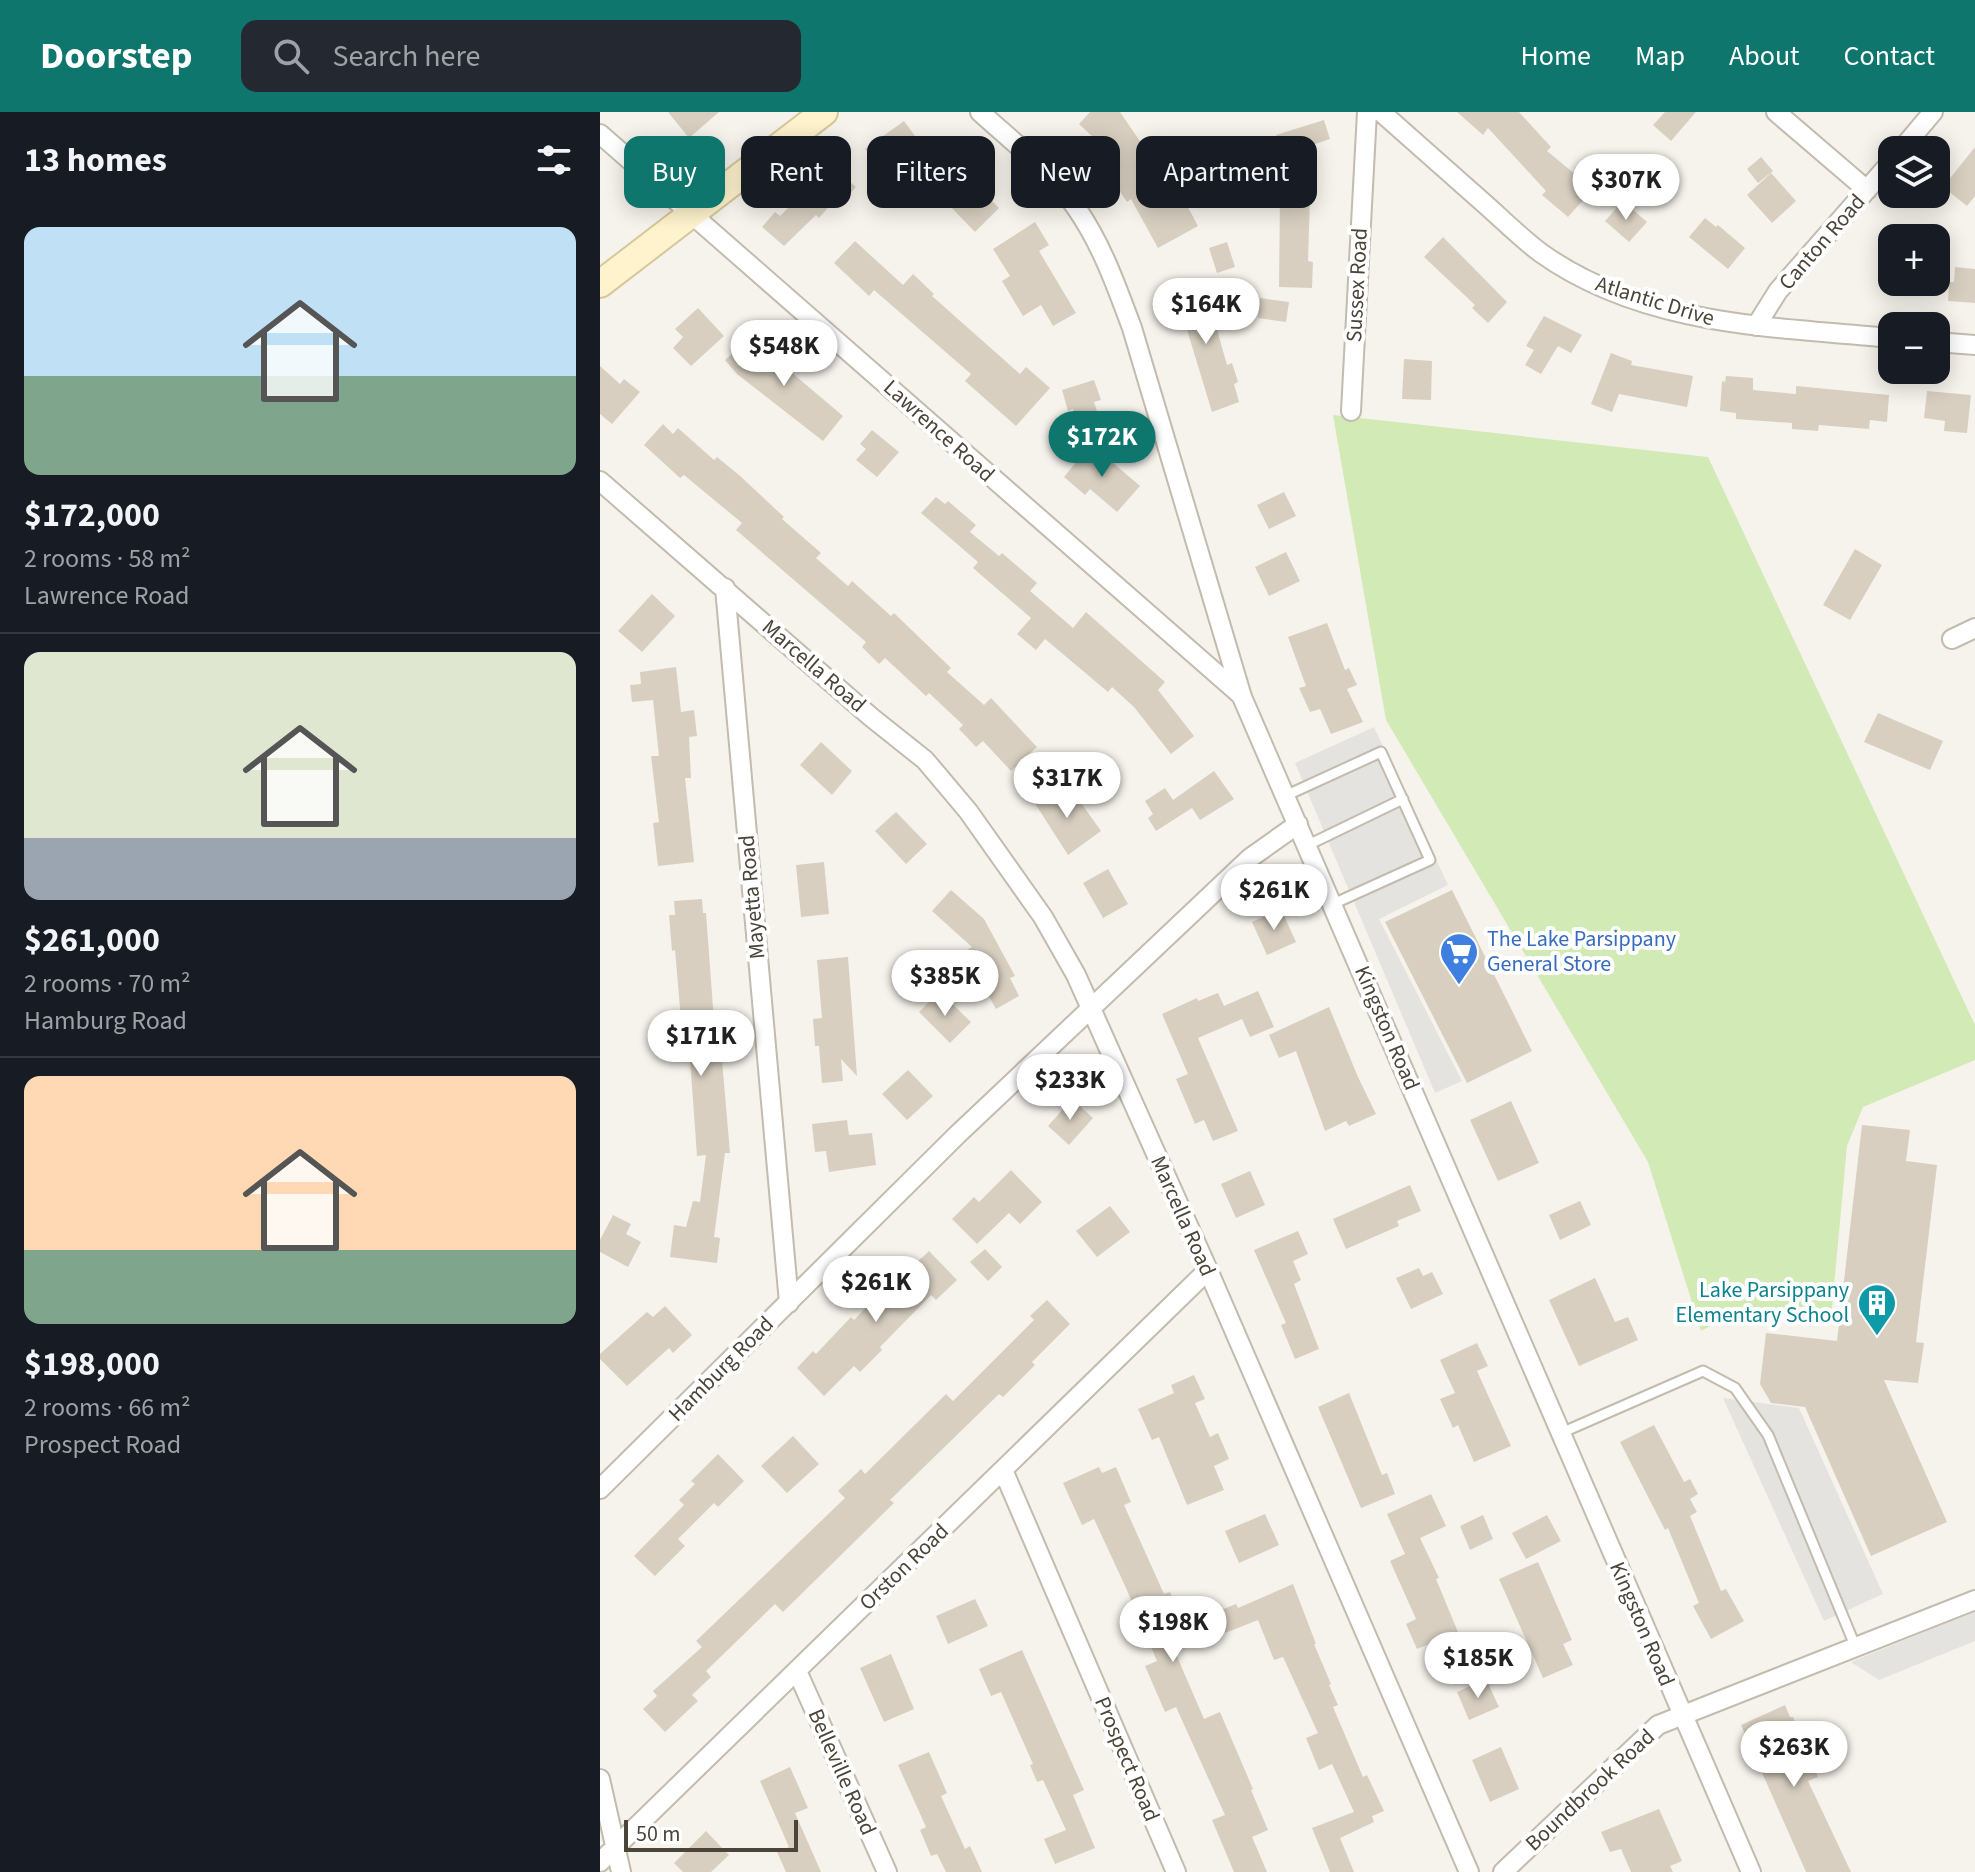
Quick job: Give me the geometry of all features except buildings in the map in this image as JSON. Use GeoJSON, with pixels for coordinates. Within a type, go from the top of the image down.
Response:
{"type":"FeatureCollection","features":[{"type":"Feature","properties":{"kind":"street"},"geometry":{"type":"LineString","coordinates":[[600,284],[824,112]]}},
{"type":"Feature","properties":{"kind":"street","name":"Kingston Road"},"geometry":{"type":"LineString","coordinates":[[980,112],[1047,175],[1077,209],[1114,281],[1132,328],[1242,697],[1751,1872]]}},
{"type":"Feature","properties":{"kind":"street","name":"Sussex Road"},"geometry":{"type":"LineString","coordinates":[[1351,411],[1367,112]]}},
{"type":"Feature","properties":{"kind":"street","name":"Atlantic Drive"},"geometry":{"type":"LineString","coordinates":[[1381,112],[1540,252],[1580,277],[1610,290],[1687,314],[1756,326],[1878,337]]}},
{"type":"Feature","properties":{"kind":"street"},"geometry":{"type":"LineString","coordinates":[[1776,112],[1867,190]]}},
{"type":"Feature","properties":{"kind":"street"},"geometry":{"type":"LineString","coordinates":[[1913,136],[1933,112]]}},
{"type":"Feature","properties":{"kind":"street","name":"Lawrence Road"},"geometry":{"type":"LineString","coordinates":[[600,134],[1242,697]]}},
{"type":"Feature","properties":{"kind":"street","name":"Canton Road"},"geometry":{"type":"LineString","coordinates":[[1756,326],[1778,291],[1878,177]]}},
{"type":"Feature","properties":{"kind":"street"},"geometry":{"type":"LineString","coordinates":[[1950,343],[1975,345]]}},
{"type":"Feature","properties":{"kind":"street","name":"Marcella Road"},"geometry":{"type":"LineString","coordinates":[[600,481],[925,760],[968,811],[1043,917],[1076,975],[1208,1270],[1469,1872]]}},
{"type":"Feature","properties":{"kind":"street","name":"Mayetta Road"},"geometry":{"type":"LineString","coordinates":[[725,588],[789,1303]]}},
{"type":"Feature","properties":{"kind":"street"},"geometry":{"type":"LineString","coordinates":[[1952,639],[1975,628]]}},
{"type":"Feature","properties":{"kind":"street","name":"Hamburg Road"},"geometry":{"type":"LineString","coordinates":[[600,1489],[957,1135],[1250,858],[1298,824]]}},
{"type":"Feature","properties":{"kind":"street","name":"Orston Road"},"geometry":{"type":"LineString","coordinates":[[600,1862],[1208,1270]]}},
{"type":"Feature","properties":{"kind":"street","name":"Prospect Road"},"geometry":{"type":"LineString","coordinates":[[1003,1470],[1176,1872]]}},
{"type":"Feature","properties":{"kind":"street","name":"Boundbrook Road"},"geometry":{"type":"LineString","coordinates":[[1503,1872],[1658,1725],[1975,1600]]}},
{"type":"Feature","properties":{"kind":"street","name":"Belleville Road"},"geometry":{"type":"LineString","coordinates":[[797,1671],[887,1872]]}},
{"type":"Feature","properties":{"kind":"street"},"geometry":{"type":"LineString","coordinates":[[600,1779],[621,1872]]}},
{"type":"Feature","properties":{"kind":"lane"},"geometry":{"type":"LineString","coordinates":[[1285,796],[1381,752],[1403,799],[1430,860],[1333,904]]}},
{"type":"Feature","properties":{"kind":"lane"},"geometry":{"type":"LineString","coordinates":[[1308,845],[1403,799]]}},
{"type":"Feature","properties":{"kind":"lane"},"geometry":{"type":"LineString","coordinates":[[1561,1433],[1703,1371],[1735,1388],[1768,1435],[1856,1648]]}},
{"type":"Feature","properties":{"kind":"green space"},"geometry":{"type":"Polygon","coordinates":[[[1333,415],[1708,457],[1975,1025],[1975,1060],[1863,1107],[1847,1146],[1832,1308],[1737,1312],[1701,1331],[1648,1162],[1386,720],[1333,415]]]}},
{"type":"Feature","properties":{"kind":"shaded area"},"geometry":{"type":"Polygon","coordinates":[[[1374,727],[1448,885],[1379,919],[1462,1081],[1435,1093],[1295,763],[1374,727]]]}},
{"type":"Feature","properties":{"kind":"shaded area"},"geometry":{"type":"Polygon","coordinates":[[[1723,1398],[1799,1408],[1883,1594],[1824,1621],[1723,1398]]]}},
{"type":"Feature","properties":{"kind":"shaded area"},"geometry":{"type":"Polygon","coordinates":[[[1975,1611],[1975,1641],[1879,1680],[1851,1662],[1975,1611]]]}},
{"type":"Feature","properties":{"kind":"place","name":"The Lake Parsippany General Store"},"geometry":{"type":"Point","coordinates":[1459,986]}},
{"type":"Feature","properties":{"kind":"place","name":"Lake Parsippany Elementary School"},"geometry":{"type":"Point","coordinates":[1877,1337]}}]}
